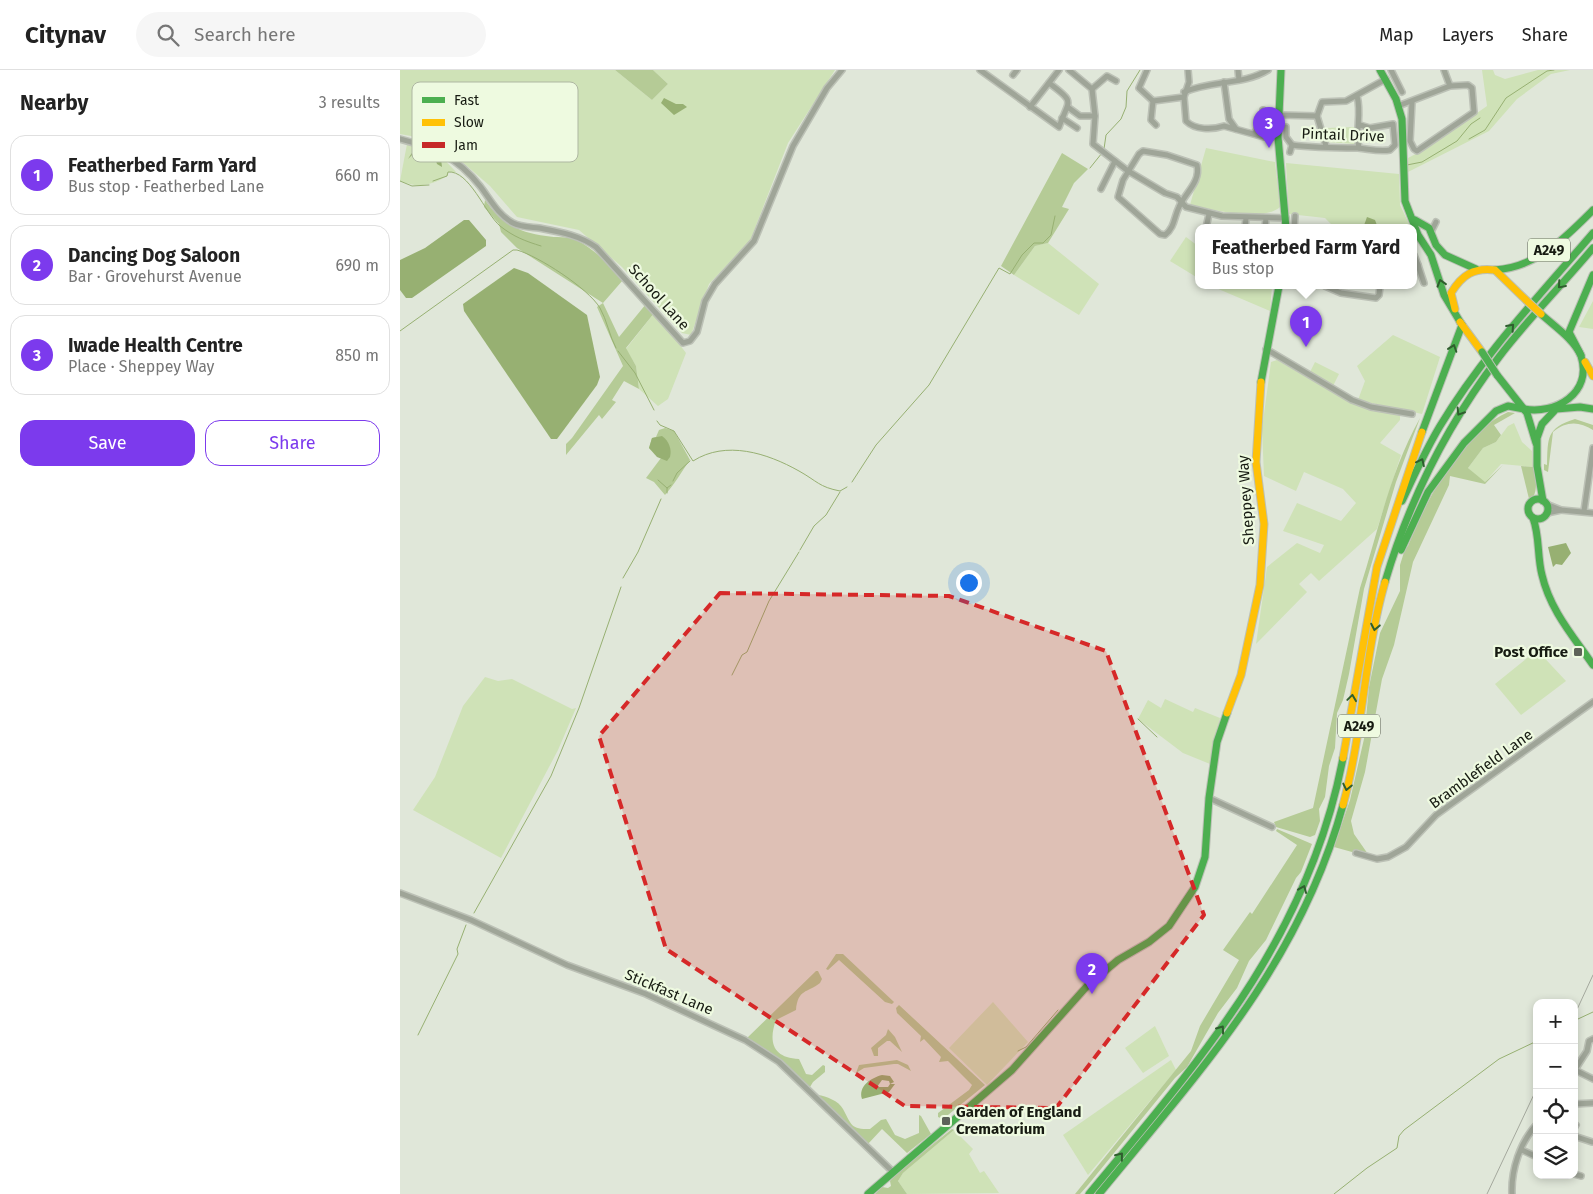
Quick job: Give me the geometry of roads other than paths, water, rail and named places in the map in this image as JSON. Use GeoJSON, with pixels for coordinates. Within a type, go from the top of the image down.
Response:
{"type":"FeatureCollection","features":[{"type":"Feature","properties":{"kind":"main road"},"geometry":{"type":"LineString","coordinates":[[1281,70],[1278,137],[1286,224]]}},
{"type":"Feature","properties":{"kind":"main road"},"geometry":{"type":"LineString","coordinates":[[1380,70],[1398,106],[1404,130],[1403,191],[1408,213],[1417,224]]}},
{"type":"Feature","properties":{"kind":"main road","name":"A249"},"geometry":{"type":"LineString","coordinates":[[1495,270],[1521,268],[1538,258],[1593,210]]}},
{"type":"Feature","properties":{"kind":"main road"},"geometry":{"type":"LineString","coordinates":[[1421,233],[1445,257],[1476,269],[1495,270],[1581,355],[1585,368],[1579,389],[1569,401],[1545,413],[1524,409]]}},
{"type":"Feature","properties":{"kind":"main road"},"geometry":{"type":"LineString","coordinates":[[1421,233],[1430,248],[1444,295],[1462,325],[1497,375],[1527,413],[1538,449]]}},
{"type":"Feature","properties":{"kind":"main road","name":"A249"},"geometry":{"type":"LineString","coordinates":[[1368,606],[1388,538],[1404,496],[1450,408],[1499,341],[1593,233]]}},
{"type":"Feature","properties":{"kind":"main road","name":"A249"},"geometry":{"type":"LineString","coordinates":[[1099,1194],[1240,1021],[1279,959],[1301,918],[1323,867],[1344,801],[1379,607],[1400,533],[1415,498],[1444,438],[1496,362],[1593,248]]}},
{"type":"Feature","properties":{"kind":"main road"},"geometry":{"type":"LineString","coordinates":[[1462,325],[1452,293],[1461,277],[1476,269]]}},
{"type":"Feature","properties":{"kind":"main road"},"geometry":{"type":"LineString","coordinates":[[1593,275],[1572,321],[1570,332],[1593,376]]}},
{"type":"Feature","properties":{"kind":"main road","name":"Sheppey Way"},"geometry":{"type":"LineString","coordinates":[[868,1194],[1012,1070],[1088,985],[1118,960],[1149,942],[1169,926],[1195,887],[1202,868],[1217,742],[1246,654],[1263,566],[1264,524],[1256,447],[1261,377],[1278,289]]}},
{"type":"Feature","properties":{"kind":"main road","name":"A249"},"geometry":{"type":"LineString","coordinates":[[1089,1194],[1236,1009],[1270,955],[1294,911],[1314,862],[1334,800],[1368,606],[1380,555],[1396,503],[1462,325]]}},
{"type":"Feature","properties":{"kind":"main road","name":"A249"},"geometry":{"type":"LineString","coordinates":[[1379,607],[1386,594],[1396,563],[1417,512],[1438,475],[1464,443],[1496,411],[1508,406],[1524,409]]}},
{"type":"Feature","properties":{"kind":"main road"},"geometry":{"type":"LineString","coordinates":[[1538,532],[1546,515],[1539,483],[1538,449],[1539,431],[1542,423],[1556,409],[1593,408]]}},
{"type":"Feature","properties":{"kind":"main road"},"geometry":{"type":"LineString","coordinates":[[1539,483],[1528,508],[1538,532],[1541,573],[1548,597],[1556,613],[1593,665]]}},
{"type":"Feature","properties":{"kind":"main road"},"geometry":{"type":"LineString","coordinates":[[1533,500],[1544,502]]}},
{"type":"Feature","properties":{"kind":"main road"},"geometry":{"type":"LineString","coordinates":[[1533,518],[1546,515]]}},
{"type":"Feature","properties":{"kind":"street","name":"School Lane"},"geometry":{"type":"LineString","coordinates":[[455,162],[474,179],[497,209],[515,224],[570,234],[587,240],[596,247],[683,343],[690,341],[696,332],[705,302],[715,284],[754,242],[793,146],[827,88],[842,70]]}},
{"type":"Feature","properties":{"kind":"street"},"geometry":{"type":"LineString","coordinates":[[980,70],[1059,127],[1062,118],[1069,108]]}},
{"type":"Feature","properties":{"kind":"street"},"geometry":{"type":"LineString","coordinates":[[1030,107],[1059,70]]}},
{"type":"Feature","properties":{"kind":"street"},"geometry":{"type":"LineString","coordinates":[[1069,70],[1092,90],[1095,116],[1092,141],[1096,147],[1128,171],[1165,193],[1177,197],[1186,208],[1209,214],[1246,218],[1286,218]]}},
{"type":"Feature","properties":{"kind":"street"},"geometry":{"type":"LineString","coordinates":[[1146,70],[1139,88],[1153,101]]}},
{"type":"Feature","properties":{"kind":"street"},"geometry":{"type":"LineString","coordinates":[[1188,70],[1189,82],[1184,95],[1186,121],[1192,126],[1218,128],[1224,126],[1278,137]]}},
{"type":"Feature","properties":{"kind":"street"},"geometry":{"type":"LineString","coordinates":[[1238,70],[1239,80]]}},
{"type":"Feature","properties":{"kind":"street"},"geometry":{"type":"LineString","coordinates":[[1153,101],[1184,95],[1191,88],[1212,82],[1224,82],[1258,76],[1268,70]]}},
{"type":"Feature","properties":{"kind":"street"},"geometry":{"type":"LineString","coordinates":[[1391,70],[1402,92]]}},
{"type":"Feature","properties":{"kind":"street"},"geometry":{"type":"LineString","coordinates":[[1444,70],[1450,86]]}},
{"type":"Feature","properties":{"kind":"street"},"geometry":{"type":"LineString","coordinates":[[1092,90],[1107,76],[1116,80]]}},
{"type":"Feature","properties":{"kind":"street"},"geometry":{"type":"LineString","coordinates":[[1326,146],[1317,116],[1322,102],[1346,101],[1386,79]]}},
{"type":"Feature","properties":{"kind":"street"},"geometry":{"type":"LineString","coordinates":[[1224,82],[1229,119],[1236,128]]}},
{"type":"Feature","properties":{"kind":"street"},"geometry":{"type":"LineString","coordinates":[[1048,83],[1067,97],[1069,108],[1080,116],[1095,116]]}},
{"type":"Feature","properties":{"kind":"street"},"geometry":{"type":"LineString","coordinates":[[1398,106],[1450,86],[1468,85],[1472,88],[1474,112],[1417,150],[1414,150],[1410,141],[1412,102]]}},
{"type":"Feature","properties":{"kind":"street"},"geometry":{"type":"LineString","coordinates":[[1357,96],[1360,125],[1357,132],[1359,148]]}},
{"type":"Feature","properties":{"kind":"street"},"geometry":{"type":"LineString","coordinates":[[1153,101],[1151,122],[1156,125]]}},
{"type":"Feature","properties":{"kind":"street"},"geometry":{"type":"LineString","coordinates":[[1255,133],[1264,110]]}},
{"type":"Feature","properties":{"kind":"street"},"geometry":{"type":"LineString","coordinates":[[1280,115],[1317,116]]}},
{"type":"Feature","properties":{"kind":"street"},"geometry":{"type":"LineString","coordinates":[[1062,118],[1077,128]]}},
{"type":"Feature","properties":{"kind":"street"},"geometry":{"type":"LineString","coordinates":[[1224,126],[1229,119]]}},
{"type":"Feature","properties":{"kind":"street","name":"Pintail Drive"},"geometry":{"type":"LineString","coordinates":[[1286,127],[1286,137],[1292,145],[1315,148],[1326,146],[1386,151],[1392,149],[1395,145],[1393,124],[1370,128],[1360,125]]}},
{"type":"Feature","properties":{"kind":"street","name":"Pintail Drive"},"geometry":{"type":"LineString","coordinates":[[1290,152],[1292,145]]}},
{"type":"Feature","properties":{"kind":"street"},"geometry":{"type":"LineString","coordinates":[[1143,151],[1194,162],[1198,170],[1192,189],[1182,202],[1169,232],[1165,235],[1160,234],[1118,199],[1118,192],[1128,171],[1143,151]]}},
{"type":"Feature","properties":{"kind":"street"},"geometry":{"type":"LineString","coordinates":[[1101,189],[1114,161]]}},
{"type":"Feature","properties":{"kind":"street"},"geometry":{"type":"LineString","coordinates":[[1207,224],[1209,214]]}},
{"type":"Feature","properties":{"kind":"street"},"geometry":{"type":"LineString","coordinates":[[1294,224],[1295,216]]}},
{"type":"Feature","properties":{"kind":"street"},"geometry":{"type":"LineString","coordinates":[[1245,224],[1246,218]]}},
{"type":"Feature","properties":{"kind":"street"},"geometry":{"type":"LineString","coordinates":[[1265,224],[1266,218]]}},
{"type":"Feature","properties":{"kind":"street"},"geometry":{"type":"LineString","coordinates":[[1417,268],[1424,283]]}},
{"type":"Feature","properties":{"kind":"street"},"geometry":{"type":"LineString","coordinates":[[1332,289],[1341,293],[1376,298],[1379,295],[1380,289]]}},
{"type":"Feature","properties":{"kind":"street"},"geometry":{"type":"LineString","coordinates":[[1266,349],[1352,400],[1371,407],[1412,414]]}},
{"type":"Feature","properties":{"kind":"street"},"geometry":{"type":"LineString","coordinates":[[1584,511],[1593,448]]}},
{"type":"Feature","properties":{"kind":"street"},"geometry":{"type":"LineString","coordinates":[[1544,502],[1561,510]]}},
{"type":"Feature","properties":{"kind":"street"},"geometry":{"type":"LineString","coordinates":[[1546,515],[1561,510],[1593,513]]}},
{"type":"Feature","properties":{"kind":"street","name":"Bramblefield Lane"},"geometry":{"type":"LineString","coordinates":[[1356,854],[1377,859],[1388,857],[1406,848],[1436,815],[1593,702]]}},
{"type":"Feature","properties":{"kind":"street"},"geometry":{"type":"LineString","coordinates":[[1209,798],[1272,827]]}},
{"type":"Feature","properties":{"kind":"street","name":"Stickfast Lane"},"geometry":{"type":"LineString","coordinates":[[400,893],[470,920],[567,965],[646,994],[745,1040],[779,1062],[892,1172]]}},
{"type":"Feature","properties":{"kind":"street"},"geometry":{"type":"LineString","coordinates":[[1578,1064],[1587,1051],[1589,1041],[1593,1038]]}},
{"type":"Feature","properties":{"kind":"street"},"geometry":{"type":"LineString","coordinates":[[1578,1072],[1593,1079]]}},
{"type":"Feature","properties":{"kind":"street"},"geometry":{"type":"LineString","coordinates":[[1578,1104],[1593,1103]]}},
{"type":"Feature","properties":{"kind":"street"},"geometry":{"type":"LineString","coordinates":[[1512,1194],[1513,1174],[1522,1150],[1533,1131]]}},
{"type":"Feature","properties":{"kind":"street"},"geometry":{"type":"LineString","coordinates":[[1578,1137],[1592,1142]]}},
{"type":"Feature","properties":{"kind":"street"},"geometry":{"type":"LineString","coordinates":[[1522,1150],[1533,1155]]}},
{"type":"Feature","properties":{"kind":"waterway"},"geometry":{"type":"LineString","coordinates":[[1104,149],[1106,135],[1121,119],[1126,107],[1127,91],[1140,70]]}},
{"type":"Feature","properties":{"kind":"waterway"},"geometry":{"type":"LineString","coordinates":[[1469,139],[1485,130],[1506,98],[1547,71],[1554,70]]}},
{"type":"Feature","properties":{"kind":"waterway"},"geometry":{"type":"LineString","coordinates":[[1407,165],[1422,162],[1457,141],[1471,124],[1480,118]]}},
{"type":"Feature","properties":{"kind":"waterway"},"geometry":{"type":"LineString","coordinates":[[1090,168],[1102,153]]}},
{"type":"Feature","properties":{"kind":"waterway"},"geometry":{"type":"LineString","coordinates":[[433,181],[447,176],[448,172],[456,173],[470,185],[500,226],[520,238],[541,246]]}},
{"type":"Feature","properties":{"kind":"waterway"},"geometry":{"type":"LineString","coordinates":[[400,181],[412,186],[429,185]]}},
{"type":"Feature","properties":{"kind":"waterway"},"geometry":{"type":"LineString","coordinates":[[852,482],[876,445],[929,385],[999,268],[1010,274],[1022,255],[1034,243],[1043,243],[1051,235],[1055,216]]}},
{"type":"Feature","properties":{"kind":"waterway"},"geometry":{"type":"LineString","coordinates":[[400,331],[513,250],[517,250],[549,266],[585,291],[600,308],[616,348]]}},
{"type":"Feature","properties":{"kind":"waterway"},"geometry":{"type":"LineString","coordinates":[[618,351],[635,373],[654,410]]}},
{"type":"Feature","properties":{"kind":"waterway"},"geometry":{"type":"LineString","coordinates":[[657,421],[660,425],[674,431],[693,461],[719,451],[746,451],[774,459],[827,488],[840,491],[847,487]]}},
{"type":"Feature","properties":{"kind":"waterway"},"geometry":{"type":"LineString","coordinates":[[673,481],[677,473],[690,461]]}},
{"type":"Feature","properties":{"kind":"waterway"},"geometry":{"type":"LineString","coordinates":[[658,480],[667,488]]}},
{"type":"Feature","properties":{"kind":"waterway"},"geometry":{"type":"LineString","coordinates":[[667,493],[667,488],[671,485]]}},
{"type":"Feature","properties":{"kind":"waterway"},"geometry":{"type":"LineString","coordinates":[[800,550],[814,526],[826,515],[840,492]]}},
{"type":"Feature","properties":{"kind":"waterway"},"geometry":{"type":"LineString","coordinates":[[623,578],[638,552],[661,499]]}},
{"type":"Feature","properties":{"kind":"waterway"},"geometry":{"type":"LineString","coordinates":[[732,675],[742,655],[747,652],[769,601],[799,552]]}},
{"type":"Feature","properties":{"kind":"waterway"},"geometry":{"type":"LineString","coordinates":[[474,913],[551,776],[579,708],[621,587]]}},
{"type":"Feature","properties":{"kind":"waterway"},"geometry":{"type":"LineString","coordinates":[[1138,719],[1157,737]]}},
{"type":"Feature","properties":{"kind":"waterway"},"geometry":{"type":"LineString","coordinates":[[418,1035],[458,954],[457,949],[466,925]]}},
{"type":"Feature","properties":{"kind":"waterway"},"geometry":{"type":"LineString","coordinates":[[1018,1051],[1026,1047],[1058,1010]]}},
{"type":"Feature","properties":{"kind":"waterway"},"geometry":{"type":"LineString","coordinates":[[1578,1019],[1593,1012]]}},
{"type":"Feature","properties":{"kind":"waterway"},"geometry":{"type":"LineString","coordinates":[[1334,1194],[1367,1168],[1397,1148],[1399,1136],[1404,1130],[1499,1059],[1533,1043]]}},
{"type":"Feature","properties":{"kind":"railway"},"geometry":{"type":"LineString","coordinates":[[1578,1007],[1593,975]]}},
{"type":"Feature","properties":{"kind":"railway"},"geometry":{"type":"LineString","coordinates":[[1487,1194],[1537,1089]]}},
{"type":"Feature","properties":{"kind":"place","name":"Iwade Health Centre"},"geometry":{"type":"Point","coordinates":[1269,148]}},
{"type":"Feature","properties":{"kind":"place","name":"Featherbed Farm Yard"},"geometry":{"type":"Point","coordinates":[1306,347]}},
{"type":"Feature","properties":{"kind":"place","name":"Post Office"},"geometry":{"type":"Point","coordinates":[1578,652]}},
{"type":"Feature","properties":{"kind":"place","name":"Dancing Dog Saloon"},"geometry":{"type":"Point","coordinates":[1092,994]}},
{"type":"Feature","properties":{"kind":"place","name":"Garden of England Crematorium"},"geometry":{"type":"Point","coordinates":[946,1121]}}]}
